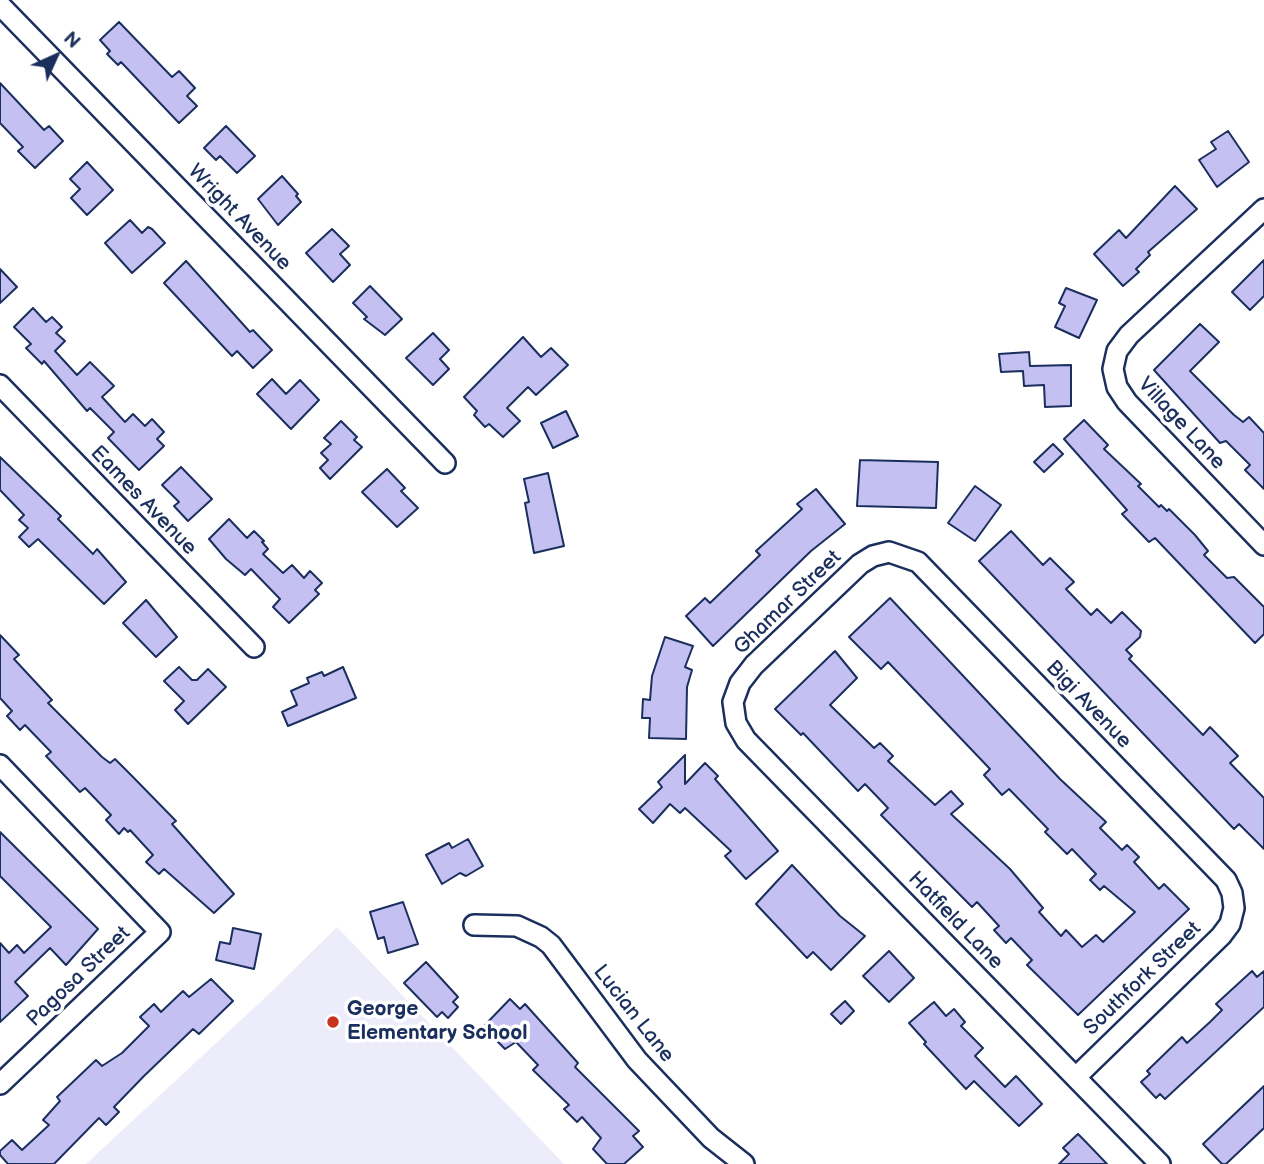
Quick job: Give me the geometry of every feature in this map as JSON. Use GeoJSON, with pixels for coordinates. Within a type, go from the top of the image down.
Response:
{"type":"FeatureCollection","features":[{"type":"Feature","properties":{"kind":"street","name":"Wright Avenue"},"geometry":{"type":"LineString","coordinates":[[0,5],[444,463]]}},
{"type":"Feature","properties":{"kind":"street","name":"Village Lane"},"geometry":{"type":"LineString","coordinates":[[1264,209],[1129,335],[1117,351],[1113,369],[1117,387],[1127,402],[1264,545]]}},
{"type":"Feature","properties":{"kind":"street","name":"Eames Avenue"},"geometry":{"type":"LineString","coordinates":[[0,386],[254,647]]}},
{"type":"Feature","properties":{"kind":"street","name":"Ghamar Street"},"geometry":{"type":"LineString","coordinates":[[733,702],[740,683],[754,665],[860,564],[889,552]]}},
{"type":"Feature","properties":{"kind":"street","name":"Bigi Avenue"},"geometry":{"type":"LineString","coordinates":[[889,552],[904,555],[928,572],[1226,880],[1234,908]]}},
{"type":"Feature","properties":{"kind":"street","name":"Hatfield Lane"},"geometry":{"type":"LineString","coordinates":[[733,702],[736,723],[746,740],[1160,1164]]}},
{"type":"Feature","properties":{"kind":"street","name":"Pagosa Street"},"geometry":{"type":"LineString","coordinates":[[0,765],[160,932],[0,1084]]}},
{"type":"Feature","properties":{"kind":"street","name":"Southfork Street"},"geometry":{"type":"LineString","coordinates":[[1076,1077],[1221,936],[1230,924],[1234,908]]}},
{"type":"Feature","properties":{"kind":"street","name":"Lucian Lane"},"geometry":{"type":"LineString","coordinates":[[474,925],[517,926],[541,937],[551,945],[637,1060],[712,1138],[744,1164]]}},
{"type":"Feature","properties":{"kind":"shaded area","name":"George Elementary School"},"geometry":{"type":"Polygon","coordinates":[[[337,927],[564,1164],[86,1164],[270,993],[337,927]]]}},
{"type":"Feature","properties":{"kind":"building"},"geometry":{"type":"Polygon","coordinates":[[[119,22],[172,77],[179,71],[195,88],[187,96],[197,106],[179,123],[121,62],[118,65],[107,54],[110,51],[100,40],[119,22]]]}},
{"type":"Feature","properties":{"kind":"building"},"geometry":{"type":"Polygon","coordinates":[[[0,83],[44,130],[49,126],[63,141],[35,168],[18,151],[23,147],[0,123],[0,83]]]}},
{"type":"Feature","properties":{"kind":"building"},"geometry":{"type":"Polygon","coordinates":[[[226,126],[255,156],[237,173],[220,156],[216,160],[204,148],[226,126]]]}},
{"type":"Feature","properties":{"kind":"building"},"geometry":{"type":"Polygon","coordinates":[[[1228,131],[1249,162],[1217,187],[1199,160],[1216,149],[1211,142],[1228,131]]]}},
{"type":"Feature","properties":{"kind":"building"},"geometry":{"type":"Polygon","coordinates":[[[87,162],[113,190],[87,215],[71,198],[80,189],[70,179],[87,162]]]}},
{"type":"Feature","properties":{"kind":"building"},"geometry":{"type":"Polygon","coordinates":[[[282,176],[298,194],[296,196],[301,202],[278,225],[258,199],[282,176]]]}},
{"type":"Feature","properties":{"kind":"building"},"geometry":{"type":"Polygon","coordinates":[[[1175,186],[1197,209],[1148,252],[1150,255],[1136,269],[1139,272],[1123,286],[1094,254],[1119,230],[1126,238],[1175,186]]]}},
{"type":"Feature","properties":{"kind":"building"},"geometry":{"type":"Polygon","coordinates":[[[130,220],[142,233],[148,227],[152,229],[165,243],[132,273],[105,243],[130,220]]]}},
{"type":"Feature","properties":{"kind":"building"},"geometry":{"type":"Polygon","coordinates":[[[332,229],[349,246],[340,254],[350,265],[333,282],[306,253],[332,229]]]}},
{"type":"Feature","properties":{"kind":"building"},"geometry":{"type":"Polygon","coordinates":[[[1264,260],[1264,296],[1250,310],[1232,292],[1264,260]]]}},
{"type":"Feature","properties":{"kind":"building"},"geometry":{"type":"Polygon","coordinates":[[[186,261],[250,332],[253,330],[272,350],[253,368],[237,351],[232,356],[164,283],[186,261]]]}},
{"type":"Feature","properties":{"kind":"building"},"geometry":{"type":"Polygon","coordinates":[[[0,269],[17,287],[0,303],[0,269]]]}},
{"type":"Feature","properties":{"kind":"building"},"geometry":{"type":"Polygon","coordinates":[[[370,286],[402,319],[385,335],[364,319],[367,317],[353,303],[370,286]]]}},
{"type":"Feature","properties":{"kind":"building"},"geometry":{"type":"Polygon","coordinates":[[[1066,288],[1097,300],[1079,338],[1055,327],[1065,306],[1059,303],[1066,288]]]}},
{"type":"Feature","properties":{"kind":"building"},"geometry":{"type":"Polygon","coordinates":[[[33,308],[46,322],[52,317],[62,327],[56,333],[65,341],[55,351],[77,375],[90,362],[114,386],[102,397],[125,422],[133,414],[145,426],[152,419],[164,432],[157,439],[164,446],[139,470],[108,438],[114,432],[90,408],[87,411],[44,361],[42,364],[26,348],[31,344],[14,327],[33,308]]]}},
{"type":"Feature","properties":{"kind":"building"},"geometry":{"type":"Polygon","coordinates":[[[1200,324],[1219,342],[1190,371],[1234,415],[1243,422],[1249,417],[1264,433],[1264,489],[1245,470],[1250,465],[1226,441],[1220,443],[1154,370],[1200,324]]]}},
{"type":"Feature","properties":{"kind":"building"},"geometry":{"type":"Polygon","coordinates":[[[433,333],[449,350],[440,359],[449,369],[433,385],[406,358],[433,333]]]}},
{"type":"Feature","properties":{"kind":"building"},"geometry":{"type":"Polygon","coordinates":[[[523,337],[541,357],[551,348],[568,365],[536,395],[528,387],[507,408],[520,421],[503,437],[489,424],[485,427],[474,415],[477,411],[464,397],[523,337]]]}},
{"type":"Feature","properties":{"kind":"building"},"geometry":{"type":"Polygon","coordinates":[[[1029,352],[1030,366],[1071,365],[1071,406],[1045,407],[1044,385],[1024,386],[1023,371],[1001,372],[999,354],[1029,352]]]}},
{"type":"Feature","properties":{"kind":"building"},"geometry":{"type":"Polygon","coordinates":[[[272,379],[286,394],[300,380],[319,400],[291,429],[257,394],[272,379]]]}},
{"type":"Feature","properties":{"kind":"building"},"geometry":{"type":"Polygon","coordinates":[[[566,411],[578,436],[553,448],[541,423],[566,411]]]}},
{"type":"Feature","properties":{"kind":"building"},"geometry":{"type":"Polygon","coordinates":[[[1084,420],[1108,445],[1104,449],[1141,484],[1138,486],[1159,507],[1161,505],[1167,511],[1169,509],[1195,535],[1208,551],[1204,555],[1227,578],[1234,577],[1264,607],[1264,634],[1255,643],[1155,538],[1149,542],[1122,514],[1127,510],[1064,439],[1084,420]]]}},
{"type":"Feature","properties":{"kind":"building"},"geometry":{"type":"Polygon","coordinates":[[[341,421],[357,437],[354,440],[362,447],[330,479],[320,468],[328,460],[321,453],[331,444],[324,438],[341,421]]]}},
{"type":"Feature","properties":{"kind":"building"},"geometry":{"type":"Polygon","coordinates":[[[1053,444],[1063,454],[1044,472],[1034,462],[1053,444]]]}},
{"type":"Feature","properties":{"kind":"building"},"geometry":{"type":"Polygon","coordinates":[[[0,457],[61,516],[58,519],[93,554],[97,549],[126,582],[104,604],[38,539],[29,547],[19,537],[28,528],[19,520],[24,515],[0,490],[0,457]]]}},
{"type":"Feature","properties":{"kind":"building"},"geometry":{"type":"Polygon","coordinates":[[[860,460],[938,462],[936,508],[857,506],[860,460]]]}},
{"type":"Feature","properties":{"kind":"building"},"geometry":{"type":"Polygon","coordinates":[[[181,467],[212,499],[188,521],[174,506],[179,502],[162,485],[181,467]]]}},
{"type":"Feature","properties":{"kind":"building"},"geometry":{"type":"Polygon","coordinates":[[[387,469],[405,488],[401,491],[418,508],[397,527],[362,492],[387,469]]]}},
{"type":"Feature","properties":{"kind":"building"},"geometry":{"type":"Polygon","coordinates":[[[548,473],[564,546],[534,553],[525,503],[529,502],[524,479],[548,473]]]}},
{"type":"Feature","properties":{"kind":"building"},"geometry":{"type":"Polygon","coordinates":[[[975,486],[1001,505],[975,541],[948,523],[975,486]]]}},
{"type":"Feature","properties":{"kind":"building"},"geometry":{"type":"Polygon","coordinates":[[[816,489],[845,524],[811,551],[713,646],[686,616],[705,598],[710,603],[760,555],[756,551],[802,509],[797,504],[816,489]]]}},
{"type":"Feature","properties":{"kind":"building"},"geometry":{"type":"Polygon","coordinates":[[[229,519],[247,538],[254,531],[264,541],[262,542],[268,549],[263,554],[283,573],[292,565],[304,578],[310,571],[322,583],[315,590],[319,594],[289,623],[273,607],[280,599],[251,569],[245,575],[226,559],[209,539],[229,519]]]}},
{"type":"Feature","properties":{"kind":"building"},"geometry":{"type":"Polygon","coordinates":[[[1011,531],[1043,565],[1050,558],[1074,582],[1066,589],[1091,615],[1097,609],[1111,623],[1122,612],[1141,631],[1140,637],[1126,650],[1132,656],[1129,659],[1203,735],[1210,727],[1238,756],[1230,763],[1264,798],[1264,849],[1239,824],[1234,829],[979,561],[1011,531]]]}},
{"type":"Feature","properties":{"kind":"building"},"geometry":{"type":"Polygon","coordinates":[[[890,598],[1060,779],[1106,822],[1100,828],[1122,850],[1127,845],[1139,857],[1134,862],[1159,889],[1164,884],[1189,909],[1078,1015],[1027,965],[1032,960],[1011,938],[1006,943],[994,930],[999,926],[977,902],[972,907],[881,815],[888,808],[865,784],[858,791],[803,733],[801,735],[775,709],[835,651],[857,678],[830,705],[874,748],[880,743],[893,756],[888,761],[935,805],[951,791],[963,804],[951,814],[1010,869],[1043,908],[1039,912],[1061,936],[1066,930],[1082,947],[1096,935],[1103,942],[1135,912],[1104,886],[1100,890],[1090,880],[1096,874],[1072,849],[1067,854],[1045,832],[1048,829],[1009,789],[1002,795],[984,775],[990,769],[888,662],[881,669],[849,637],[890,598]]]}},
{"type":"Feature","properties":{"kind":"building"},"geometry":{"type":"Polygon","coordinates":[[[146,600],[177,637],[156,657],[123,623],[146,600]]]}},
{"type":"Feature","properties":{"kind":"building"},"geometry":{"type":"Polygon","coordinates":[[[0,635],[19,655],[14,659],[52,700],[48,703],[102,757],[110,763],[115,759],[176,821],[172,824],[234,894],[214,913],[164,869],[159,874],[146,862],[153,855],[130,830],[128,832],[124,828],[119,834],[106,820],[111,815],[85,788],[80,792],[46,756],[51,752],[25,725],[20,730],[7,716],[12,711],[0,698],[0,635]]]}},
{"type":"Feature","properties":{"kind":"building"},"geometry":{"type":"Polygon","coordinates":[[[665,637],[693,646],[685,667],[692,670],[687,687],[686,739],[649,738],[650,718],[642,718],[643,699],[650,700],[652,676],[665,637]]]}},
{"type":"Feature","properties":{"kind":"building"},"geometry":{"type":"Polygon","coordinates":[[[179,667],[192,680],[197,680],[208,669],[226,687],[188,724],[175,710],[184,701],[164,681],[179,667]]]}},
{"type":"Feature","properties":{"kind":"building"},"geometry":{"type":"Polygon","coordinates":[[[343,667],[356,698],[288,726],[282,712],[297,705],[291,691],[309,683],[307,678],[322,672],[324,676],[343,667]]]}},
{"type":"Feature","properties":{"kind":"building"},"geometry":{"type":"Polygon","coordinates":[[[685,755],[685,784],[705,763],[718,776],[715,779],[778,851],[746,879],[725,856],[731,851],[685,808],[680,813],[670,804],[653,823],[639,809],[662,787],[658,782],[685,755]]]}},
{"type":"Feature","properties":{"kind":"building"},"geometry":{"type":"Polygon","coordinates":[[[0,832],[98,929],[66,965],[50,948],[15,982],[28,996],[0,1022],[0,943],[9,953],[17,945],[24,953],[51,927],[0,876],[0,832]]]}},
{"type":"Feature","properties":{"kind":"building"},"geometry":{"type":"Polygon","coordinates":[[[468,839],[483,866],[466,876],[460,873],[442,884],[426,855],[449,843],[452,848],[468,839]]]}},
{"type":"Feature","properties":{"kind":"building"},"geometry":{"type":"Polygon","coordinates":[[[792,865],[840,916],[865,936],[831,970],[813,952],[807,958],[756,904],[792,865]]]}},
{"type":"Feature","properties":{"kind":"building"},"geometry":{"type":"Polygon","coordinates":[[[403,902],[418,944],[388,953],[384,937],[378,939],[370,912],[403,902]]]}},
{"type":"Feature","properties":{"kind":"building"},"geometry":{"type":"Polygon","coordinates":[[[233,928],[261,934],[254,969],[216,960],[220,942],[230,944],[233,928]]]}},
{"type":"Feature","properties":{"kind":"building"},"geometry":{"type":"Polygon","coordinates":[[[889,951],[914,978],[889,1002],[863,976],[889,951]]]}},
{"type":"Feature","properties":{"kind":"building"},"geometry":{"type":"Polygon","coordinates":[[[426,962],[458,997],[453,1002],[458,1007],[448,1018],[442,1012],[437,1017],[404,983],[426,962]]]}},
{"type":"Feature","properties":{"kind":"building"},"geometry":{"type":"Polygon","coordinates":[[[1252,971],[1257,977],[1264,971],[1264,1007],[1165,1099],[1160,1094],[1156,1098],[1141,1082],[1150,1074],[1147,1071],[1182,1037],[1187,1043],[1210,1022],[1222,1010],[1216,1004],[1252,971]]]}},
{"type":"Feature","properties":{"kind":"building"},"geometry":{"type":"Polygon","coordinates":[[[211,979],[233,1001],[199,1034],[193,1029],[144,1076],[114,1107],[119,1112],[106,1125],[99,1118],[54,1164],[8,1164],[0,1155],[0,1151],[12,1140],[22,1150],[49,1125],[43,1120],[60,1101],[57,1097],[96,1060],[102,1066],[122,1053],[149,1026],[140,1017],[154,1004],[161,1012],[183,991],[189,997],[211,979]]]}},
{"type":"Feature","properties":{"kind":"building"},"geometry":{"type":"Polygon","coordinates":[[[510,999],[520,1009],[525,1004],[578,1063],[575,1067],[639,1131],[633,1136],[643,1147],[624,1164],[607,1164],[593,1149],[601,1138],[582,1117],[577,1122],[564,1109],[569,1105],[533,1070],[538,1065],[516,1042],[505,1049],[483,1027],[510,999]]]}},
{"type":"Feature","properties":{"kind":"building"},"geometry":{"type":"Polygon","coordinates":[[[845,1001],[854,1011],[841,1024],[831,1014],[845,1001]]]}},
{"type":"Feature","properties":{"kind":"building"},"geometry":{"type":"Polygon","coordinates":[[[934,1002],[946,1016],[954,1009],[965,1022],[961,1026],[983,1048],[975,1056],[1005,1087],[1016,1076],[1042,1104],[1019,1126],[974,1081],[966,1089],[924,1044],[926,1042],[909,1023],[934,1002]]]}},
{"type":"Feature","properties":{"kind":"building"},"geometry":{"type":"Polygon","coordinates":[[[1264,1086],[1264,1128],[1226,1164],[1222,1164],[1203,1144],[1264,1086]]]}},
{"type":"Feature","properties":{"kind":"building"},"geometry":{"type":"Polygon","coordinates":[[[1078,1134],[1107,1164],[1059,1164],[1069,1154],[1063,1148],[1078,1134]]]}},
{"type":"Feature","properties":{"kind":"place","name":"George Elementary School"},"geometry":{"type":"Point","coordinates":[333,1022]}}]}
